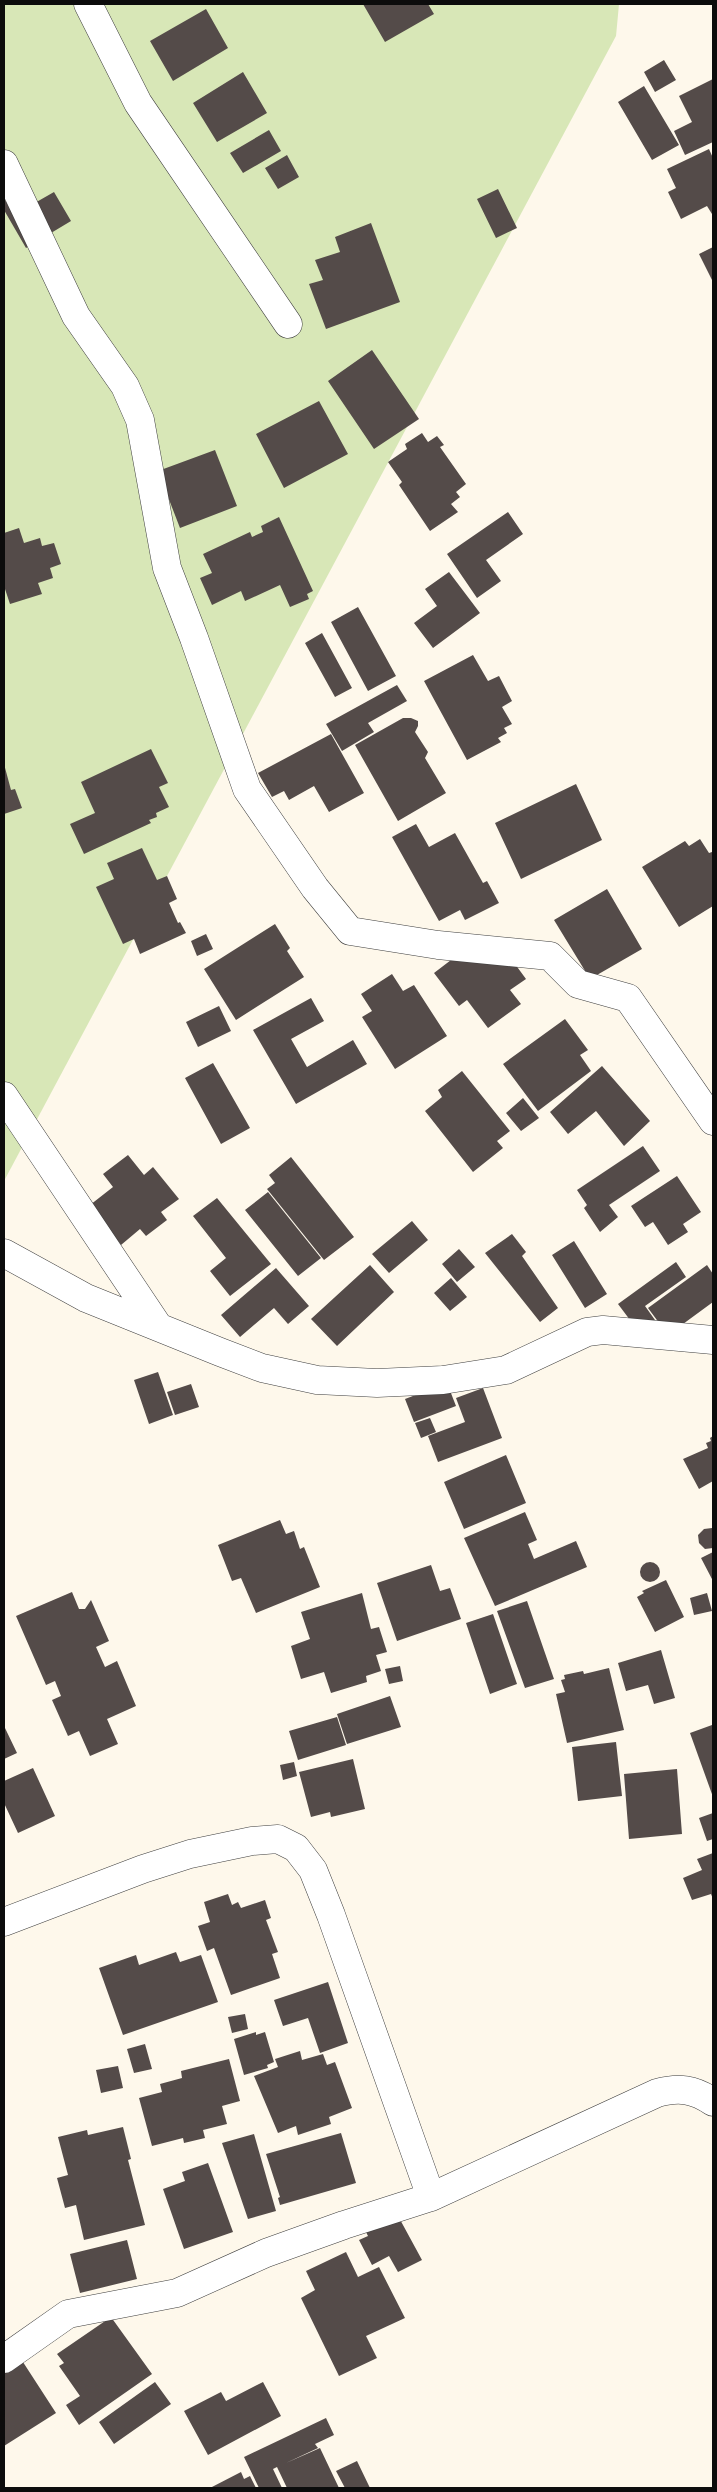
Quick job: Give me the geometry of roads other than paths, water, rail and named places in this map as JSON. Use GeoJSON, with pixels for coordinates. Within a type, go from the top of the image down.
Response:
{"type":"FeatureCollection","features":[{"type":"Feature","properties":{"kind":"street"},"geometry":{"type":"LineString","coordinates":[[88,4],[138,102],[288,324]]}},
{"type":"Feature","properties":{"kind":"street"},"geometry":{"type":"LineString","coordinates":[[4,164],[76,316],[125,386],[140,420],[166,568],[194,638],[247,789],[315,888],[350,931],[438,945],[550,956],[578,984],[628,998],[713,1121]]}},
{"type":"Feature","properties":{"kind":"street"},"geometry":{"type":"LineString","coordinates":[[4,1096],[158,1326]]}},
{"type":"Feature","properties":{"kind":"street"},"geometry":{"type":"LineString","coordinates":[[4,1253],[86,1298],[262,1368],[317,1380],[377,1383],[443,1380],[506,1370],[587,1332],[603,1330],[713,1340]]}},
{"type":"Feature","properties":{"kind":"street"},"geometry":{"type":"LineString","coordinates":[[4,1922],[143,1869],[190,1854],[252,1841],[278,1839],[296,1848],[313,1870],[331,1915],[432,2197]]}},
{"type":"Feature","properties":{"kind":"street"},"geometry":{"type":"LineString","coordinates":[[4,2359],[68,2314],[177,2293],[266,2253],[344,2224],[432,2197],[657,2093],[674,2088],[691,2090],[713,2102]]}}]}
